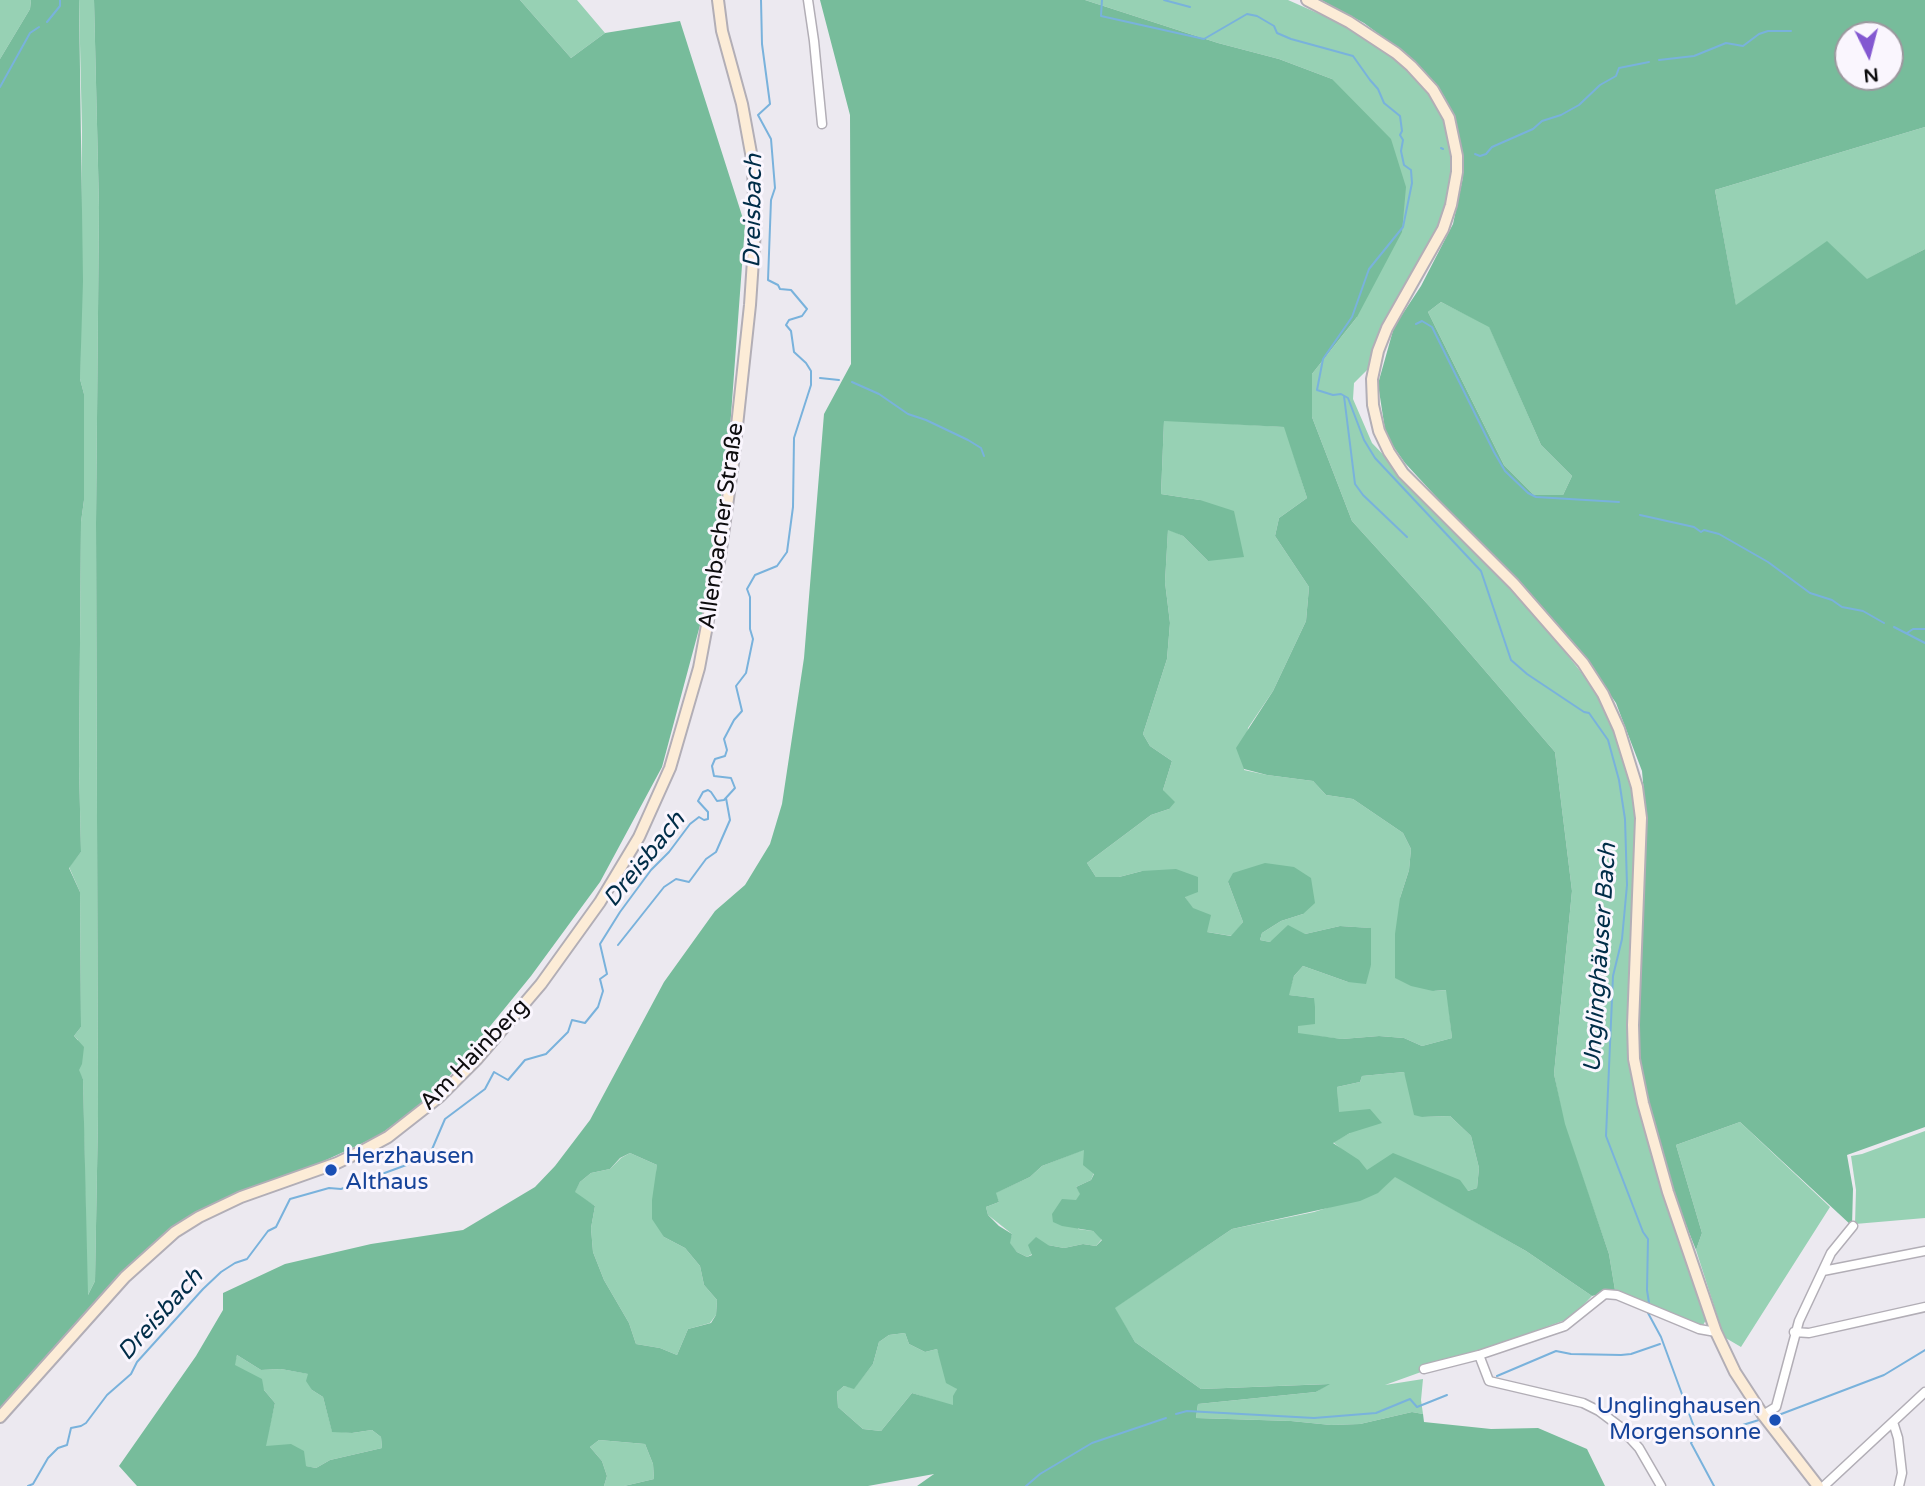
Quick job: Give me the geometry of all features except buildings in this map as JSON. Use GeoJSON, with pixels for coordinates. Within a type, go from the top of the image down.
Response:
{"type":"FeatureCollection","features":[{"type":"Feature","properties":{"kind":"main road","name":"Allenbacher Straße"},"geometry":{"type":"LineString","coordinates":[[639,837],[656,803],[679,743],[699,668],[726,516],[743,377],[751,280],[753,164],[747,128],[722,31],[718,0]]}},
{"type":"Feature","properties":{"kind":"main road"},"geometry":{"type":"LineString","coordinates":[[1307,0],[1349,22],[1411,66],[1442,103],[1451,125],[1457,164],[1451,205],[1443,229],[1387,328],[1378,351],[1372,379],[1373,405],[1379,430],[1403,473],[1548,621],[1603,694],[1619,729],[1637,787],[1641,818],[1634,1059],[1643,1102],[1668,1192],[1716,1332],[1735,1372],[1763,1415],[1818,1486]]}},
{"type":"Feature","properties":{"kind":"main road","name":"Am Hainberg"},"geometry":{"type":"LineString","coordinates":[[0,1417],[125,1277],[175,1232],[241,1197],[337,1163],[363,1150],[388,1137],[439,1097],[477,1059],[541,984],[600,902],[639,837]]}},
{"type":"Feature","properties":{"kind":"street"},"geometry":{"type":"LineString","coordinates":[[807,0],[822,124]]}},
{"type":"Feature","properties":{"kind":"street"},"geometry":{"type":"LineString","coordinates":[[1763,1415],[1776,1407],[1794,1332],[1831,1253],[1853,1226]]}},
{"type":"Feature","properties":{"kind":"street"},"geometry":{"type":"LineString","coordinates":[[1823,1271],[1925,1251]]}},
{"type":"Feature","properties":{"kind":"street"},"geometry":{"type":"LineString","coordinates":[[1424,1369],[1479,1355],[1565,1326],[1605,1294],[1617,1295],[1699,1329],[1716,1332]]}},
{"type":"Feature","properties":{"kind":"street"},"geometry":{"type":"LineString","coordinates":[[1794,1332],[1809,1333],[1925,1307]]}},
{"type":"Feature","properties":{"kind":"street"},"geometry":{"type":"LineString","coordinates":[[1479,1355],[1489,1381],[1583,1403],[1599,1411],[1619,1426],[1639,1448],[1661,1486]]}},
{"type":"Feature","properties":{"kind":"street"},"geometry":{"type":"LineString","coordinates":[[1824,1486],[1925,1392]]}},
{"type":"Feature","properties":{"kind":"street"},"geometry":{"type":"LineString","coordinates":[[1894,1422],[1902,1473],[1899,1486]]}},
{"type":"Feature","properties":{"kind":"green space"},"geometry":{"type":"Polygon","coordinates":[[[0,0],[31,0],[30,9],[0,59],[0,0]]]}},
{"type":"Feature","properties":{"kind":"green space"},"geometry":{"type":"Polygon","coordinates":[[[31,0],[79,0],[83,281],[80,379],[84,394],[79,766],[81,852],[69,868],[80,892],[81,1027],[74,1036],[84,1047],[79,1070],[83,1079],[88,1295],[95,1281],[98,1116],[96,523],[99,207],[94,0],[520,0],[571,58],[605,33],[680,21],[745,225],[729,442],[703,614],[662,767],[600,882],[531,976],[434,1095],[378,1136],[311,1167],[218,1202],[171,1229],[0,1411],[0,59],[30,9],[31,0]]]}},
{"type":"Feature","properties":{"kind":"green space"},"geometry":{"type":"Polygon","coordinates":[[[79,0],[94,0],[99,207],[96,523],[98,1116],[95,1281],[87,1297],[83,1079],[78,1070],[78,1040],[74,1036],[81,1027],[80,892],[69,867],[81,852],[79,766],[84,394],[80,379],[82,131],[79,0]]]}},
{"type":"Feature","properties":{"kind":"green space"},"geometry":{"type":"Polygon","coordinates":[[[520,0],[577,0],[605,33],[571,58],[520,0]]]}},
{"type":"Feature","properties":{"kind":"green space"},"geometry":{"type":"Polygon","coordinates":[[[820,0],[1085,0],[1218,43],[1279,59],[1332,79],[1391,139],[1406,187],[1402,232],[1357,317],[1312,374],[1312,417],[1352,521],[1555,752],[1572,891],[1554,1074],[1565,1124],[1609,1254],[1615,1290],[1592,1296],[1526,1251],[1395,1177],[1378,1193],[1360,1201],[1232,1229],[1115,1308],[1135,1342],[1201,1389],[1330,1384],[1316,1392],[1198,1404],[1196,1418],[1331,1425],[1360,1424],[1412,1412],[1423,1414],[1424,1422],[1491,1429],[1538,1428],[1587,1449],[1605,1486],[917,1486],[934,1474],[868,1486],[624,1486],[654,1479],[653,1464],[645,1444],[599,1440],[590,1447],[602,1461],[607,1476],[604,1486],[137,1486],[119,1466],[196,1356],[223,1310],[223,1293],[285,1264],[371,1244],[463,1230],[535,1187],[555,1166],[590,1120],[664,982],[715,911],[745,885],[770,844],[782,804],[804,658],[824,414],[851,364],[850,115],[820,0]],[[1164,421],[1161,494],[1200,500],[1234,511],[1244,557],[1208,561],[1183,536],[1168,530],[1165,582],[1170,623],[1167,659],[1143,734],[1150,746],[1172,761],[1163,790],[1175,802],[1169,809],[1151,815],[1087,863],[1096,877],[1119,877],[1142,871],[1176,869],[1198,877],[1198,892],[1185,897],[1193,908],[1211,915],[1207,932],[1231,936],[1243,922],[1228,882],[1233,873],[1265,863],[1294,867],[1311,878],[1315,903],[1303,914],[1281,921],[1262,933],[1260,940],[1270,942],[1288,925],[1305,934],[1340,926],[1371,928],[1371,965],[1366,984],[1348,982],[1303,966],[1294,976],[1289,995],[1314,998],[1315,1007],[1315,1024],[1298,1026],[1298,1033],[1342,1039],[1379,1036],[1404,1038],[1422,1046],[1452,1038],[1446,990],[1433,991],[1411,986],[1395,978],[1395,934],[1411,849],[1403,833],[1353,799],[1326,795],[1313,781],[1244,769],[1236,748],[1273,691],[1306,621],[1309,587],[1275,536],[1279,518],[1307,498],[1284,427],[1164,421]],[[1404,1072],[1362,1076],[1360,1082],[1337,1087],[1339,1112],[1370,1109],[1382,1123],[1350,1133],[1333,1143],[1359,1160],[1367,1170],[1393,1153],[1460,1180],[1468,1191],[1477,1188],[1479,1168],[1471,1136],[1450,1116],[1414,1115],[1404,1072]],[[1084,1150],[1042,1166],[1030,1177],[996,1193],[999,1202],[986,1207],[988,1215],[1012,1234],[1010,1243],[1017,1252],[1027,1257],[1032,1255],[1028,1245],[1036,1237],[1048,1245],[1064,1248],[1083,1244],[1096,1246],[1102,1240],[1093,1231],[1053,1222],[1052,1214],[1062,1199],[1076,1200],[1080,1194],[1076,1187],[1091,1180],[1094,1174],[1083,1165],[1084,1150]],[[630,1153],[620,1158],[610,1169],[591,1173],[580,1182],[575,1192],[595,1206],[591,1228],[593,1252],[604,1280],[629,1323],[636,1344],[660,1348],[677,1355],[688,1329],[711,1323],[716,1315],[717,1300],[704,1285],[700,1266],[685,1248],[664,1237],[652,1219],[657,1165],[630,1153]],[[905,1333],[889,1335],[879,1342],[873,1364],[854,1389],[844,1386],[837,1392],[838,1407],[863,1429],[881,1431],[912,1393],[953,1405],[953,1396],[957,1389],[946,1383],[937,1349],[925,1352],[909,1344],[905,1333]],[[237,1355],[235,1365],[262,1379],[264,1390],[275,1403],[266,1446],[291,1444],[304,1451],[306,1466],[316,1468],[330,1460],[382,1448],[381,1437],[372,1430],[332,1432],[323,1397],[312,1390],[306,1381],[308,1374],[281,1369],[261,1370],[237,1355]]]}},
{"type":"Feature","properties":{"kind":"green space"},"geometry":{"type":"Polygon","coordinates":[[[1085,0],[1288,0],[1340,23],[1393,56],[1429,92],[1448,129],[1453,173],[1440,226],[1382,327],[1369,368],[1354,383],[1353,399],[1372,443],[1522,598],[1581,672],[1599,698],[1621,746],[1634,801],[1637,871],[1627,1027],[1632,1073],[1642,1123],[1707,1318],[1702,1327],[1615,1290],[1609,1254],[1564,1124],[1554,1074],[1572,891],[1555,752],[1352,521],[1312,417],[1312,374],[1357,317],[1332,79],[1279,59],[1218,43],[1085,0]]]}},
{"type":"Feature","properties":{"kind":"green space"},"geometry":{"type":"Polygon","coordinates":[[[1321,0],[1925,0],[1925,127],[1715,190],[1736,305],[1827,241],[1867,279],[1925,249],[1925,1127],[1847,1155],[1853,1189],[1852,1226],[1740,1122],[1676,1145],[1702,1233],[1696,1250],[1677,1202],[1649,1104],[1639,1054],[1639,984],[1647,826],[1642,771],[1616,703],[1585,658],[1405,463],[1386,436],[1378,384],[1394,327],[1421,286],[1453,224],[1463,177],[1458,137],[1444,96],[1412,59],[1364,23],[1321,0]],[[1441,302],[1428,312],[1504,465],[1534,495],[1563,495],[1572,476],[1541,445],[1489,327],[1441,302]]]}},
{"type":"Feature","properties":{"kind":"green space"},"geometry":{"type":"Polygon","coordinates":[[[1925,127],[1925,249],[1867,280],[1827,242],[1736,306],[1715,190],[1925,127]]]}},
{"type":"Feature","properties":{"kind":"green space"},"geometry":{"type":"Polygon","coordinates":[[[1441,302],[1489,326],[1541,445],[1572,476],[1563,495],[1534,495],[1504,465],[1428,312],[1441,302]]]}},
{"type":"Feature","properties":{"kind":"green space"},"geometry":{"type":"Polygon","coordinates":[[[1164,420],[1285,427],[1307,498],[1279,518],[1275,536],[1309,587],[1306,621],[1273,691],[1248,728],[1244,770],[1313,781],[1326,795],[1353,799],[1403,833],[1411,849],[1409,870],[1400,898],[1433,991],[1447,990],[1452,1038],[1422,1046],[1404,1038],[1379,1036],[1342,1039],[1298,1034],[1298,1025],[1314,998],[1288,995],[1294,976],[1303,966],[1348,982],[1371,965],[1370,928],[1340,926],[1270,942],[1260,940],[1262,933],[1281,921],[1303,914],[1228,882],[1243,922],[1232,936],[1207,932],[1185,897],[1142,871],[1119,877],[1096,877],[1087,863],[1151,815],[1169,809],[1163,790],[1172,761],[1150,746],[1143,734],[1167,659],[1170,623],[1165,582],[1168,529],[1183,536],[1208,561],[1200,500],[1161,494],[1164,420]]]}},
{"type":"Feature","properties":{"kind":"green space"},"geometry":{"type":"Polygon","coordinates":[[[1404,1072],[1422,1117],[1450,1116],[1471,1136],[1479,1168],[1477,1188],[1468,1191],[1367,1171],[1333,1142],[1350,1133],[1338,1112],[1337,1087],[1360,1082],[1362,1076],[1404,1072]]]}},
{"type":"Feature","properties":{"kind":"green space"},"geometry":{"type":"Polygon","coordinates":[[[1740,1122],[1830,1207],[1741,1347],[1724,1337],[1696,1250],[1702,1233],[1676,1145],[1740,1122]]]}},
{"type":"Feature","properties":{"kind":"green space"},"geometry":{"type":"Polygon","coordinates":[[[1925,1131],[1925,1218],[1855,1224],[1856,1190],[1851,1156],[1925,1131]]]}},
{"type":"Feature","properties":{"kind":"green space"},"geometry":{"type":"Polygon","coordinates":[[[1085,1149],[1094,1173],[1091,1180],[1076,1187],[1081,1194],[1076,1201],[1078,1229],[1093,1231],[1102,1239],[1096,1246],[1083,1244],[1064,1248],[1048,1245],[1027,1257],[1017,1252],[1009,1243],[1012,1234],[988,1215],[986,1207],[999,1202],[995,1193],[1030,1177],[1042,1166],[1085,1149]]]}},
{"type":"Feature","properties":{"kind":"green space"},"geometry":{"type":"Polygon","coordinates":[[[630,1153],[657,1165],[656,1179],[664,1237],[685,1248],[700,1266],[704,1285],[717,1300],[716,1315],[710,1323],[688,1329],[677,1355],[660,1348],[636,1344],[629,1323],[604,1280],[593,1252],[591,1228],[595,1206],[574,1193],[580,1182],[591,1173],[610,1169],[630,1153]]]}},
{"type":"Feature","properties":{"kind":"green space"},"geometry":{"type":"Polygon","coordinates":[[[1395,1176],[1526,1251],[1592,1296],[1571,1318],[1385,1385],[1423,1379],[1423,1414],[1412,1412],[1360,1424],[1331,1425],[1196,1418],[1198,1404],[1316,1392],[1328,1384],[1201,1389],[1135,1342],[1114,1308],[1232,1229],[1314,1212],[1378,1192],[1395,1176]]]}},
{"type":"Feature","properties":{"kind":"green space"},"geometry":{"type":"Polygon","coordinates":[[[905,1333],[909,1344],[925,1352],[937,1349],[957,1389],[953,1406],[912,1393],[881,1431],[863,1429],[838,1407],[837,1392],[844,1386],[854,1388],[873,1364],[879,1342],[889,1335],[905,1333]]]}},
{"type":"Feature","properties":{"kind":"green space"},"geometry":{"type":"Polygon","coordinates":[[[237,1355],[261,1370],[281,1369],[309,1374],[312,1390],[323,1397],[332,1431],[352,1433],[372,1430],[381,1437],[382,1448],[330,1460],[316,1468],[305,1466],[265,1446],[275,1403],[234,1365],[237,1355]]]}},
{"type":"Feature","properties":{"kind":"green space"},"geometry":{"type":"Polygon","coordinates":[[[599,1440],[645,1444],[653,1464],[654,1479],[624,1486],[604,1486],[607,1476],[602,1461],[590,1447],[599,1440]]]}},
{"type":"Feature","properties":{"kind":"waterway"},"geometry":{"type":"LineString","coordinates":[[47,22],[60,6],[60,0]]}},
{"type":"Feature","properties":{"kind":"waterway","name":"Dreisbach"},"geometry":{"type":"LineString","coordinates":[[28,1486],[33,1484],[48,1458],[58,1448],[67,1445],[71,1428],[86,1423],[107,1395],[131,1374],[137,1362],[203,1289],[221,1272],[247,1259],[268,1231],[276,1227],[290,1199],[329,1188],[341,1189],[420,1160],[430,1154],[445,1119],[485,1089],[494,1072],[508,1080],[525,1060],[546,1054],[568,1032],[572,1020],[585,1023],[598,1007],[603,991],[600,979],[607,974],[600,944],[620,912],[690,824],[699,817],[708,819],[708,812],[698,801],[703,792],[708,790],[717,801],[724,800],[735,788],[731,778],[714,776],[712,766],[715,759],[725,756],[727,750],[724,739],[742,711],[736,686],[746,673],[753,639],[747,589],[755,575],[777,566],[787,552],[793,507],[794,438],[811,385],[811,371],[794,352],[791,331],[786,325],[789,320],[802,316],[807,309],[791,290],[780,289],[768,280],[771,200],[775,188],[771,139],[758,115],[770,104],[762,44],[761,0]]}},
{"type":"Feature","properties":{"kind":"waterway","name":"Unglinghäuser Bach"},"geometry":{"type":"LineString","coordinates":[[1102,0],[1101,16],[1204,39],[1247,14],[1257,16],[1274,26],[1277,33],[1291,39],[1353,56],[1378,89],[1384,103],[1400,116],[1400,135],[1403,140],[1401,151],[1404,165],[1411,170],[1412,183],[1403,227],[1369,269],[1352,317],[1323,359],[1317,390],[1333,395],[1341,394],[1348,398],[1364,440],[1375,458],[1481,571],[1511,660],[1527,674],[1589,713],[1608,740],[1619,780],[1625,819],[1627,885],[1622,939],[1613,976],[1606,1136],[1648,1239],[1649,1303]]}},
{"type":"Feature","properties":{"kind":"waterway"},"geometry":{"type":"LineString","coordinates":[[1164,0],[1190,7]]}},
{"type":"Feature","properties":{"kind":"waterway"},"geometry":{"type":"LineString","coordinates":[[0,87],[30,33],[39,27]]}},
{"type":"Feature","properties":{"kind":"waterway"},"geometry":{"type":"LineString","coordinates":[[1659,60],[1694,56],[1726,43],[1743,46],[1768,31],[1791,31]]}},
{"type":"Feature","properties":{"kind":"waterway"},"geometry":{"type":"LineString","coordinates":[[1475,154],[1486,154],[1492,147],[1579,105],[1600,85],[1616,76],[1619,68],[1649,62]]}},
{"type":"Feature","properties":{"kind":"waterway"},"geometry":{"type":"LineString","coordinates":[[1416,324],[1422,321],[1432,327],[1494,452],[1505,471],[1528,493],[1536,497],[1619,502]]}},
{"type":"Feature","properties":{"kind":"waterway"},"geometry":{"type":"LineString","coordinates":[[820,378],[839,380]]}},
{"type":"Feature","properties":{"kind":"waterway"},"geometry":{"type":"LineString","coordinates":[[852,382],[879,394],[908,414],[968,440],[981,448],[984,456]]}},
{"type":"Feature","properties":{"kind":"waterway"},"geometry":{"type":"LineString","coordinates":[[1344,396],[1355,484],[1407,537]]}},
{"type":"Feature","properties":{"kind":"waterway"},"geometry":{"type":"LineString","coordinates":[[1640,515],[1694,527],[1701,532],[1704,530],[1719,534],[1768,562],[1810,593],[1832,600],[1842,607],[1863,611],[1884,623]]}},
{"type":"Feature","properties":{"kind":"waterway"},"geometry":{"type":"LineString","coordinates":[[1894,627],[1925,643]]}},
{"type":"Feature","properties":{"kind":"waterway"},"geometry":{"type":"LineString","coordinates":[[1907,633],[1913,629],[1925,629]]}},
{"type":"Feature","properties":{"kind":"waterway"},"geometry":{"type":"LineString","coordinates":[[618,945],[664,887],[676,879],[689,882],[706,859],[716,852],[730,820],[726,798]]}},
{"type":"Feature","properties":{"kind":"waterway"},"geometry":{"type":"LineString","coordinates":[[1648,1313],[1661,1337],[1697,1435],[1691,1443],[1714,1486]]}},
{"type":"Feature","properties":{"kind":"waterway"},"geometry":{"type":"LineString","coordinates":[[1497,1376],[1556,1351],[1621,1355],[1660,1344]]}},
{"type":"Feature","properties":{"kind":"waterway"},"geometry":{"type":"LineString","coordinates":[[1776,1416],[1884,1375],[1925,1350]]}},
{"type":"Feature","properties":{"kind":"waterway"},"geometry":{"type":"LineString","coordinates":[[1176,1414],[1187,1411],[1314,1418],[1376,1413],[1410,1399],[1417,1407],[1447,1395]]}},
{"type":"Feature","properties":{"kind":"waterway"},"geometry":{"type":"LineString","coordinates":[[1026,1486],[1040,1474],[1092,1443],[1166,1418]]}},
{"type":"Feature","properties":{"kind":"waterway"},"geometry":{"type":"LineString","coordinates":[[1698,1437],[1759,1420]]}},
{"type":"Feature","properties":{"kind":"place","name":"Herzhausen Althaus"},"geometry":{"type":"Point","coordinates":[331,1170]}},
{"type":"Feature","properties":{"kind":"place","name":"Unglinghausen Morgensonne"},"geometry":{"type":"Point","coordinates":[1775,1420]}}]}
